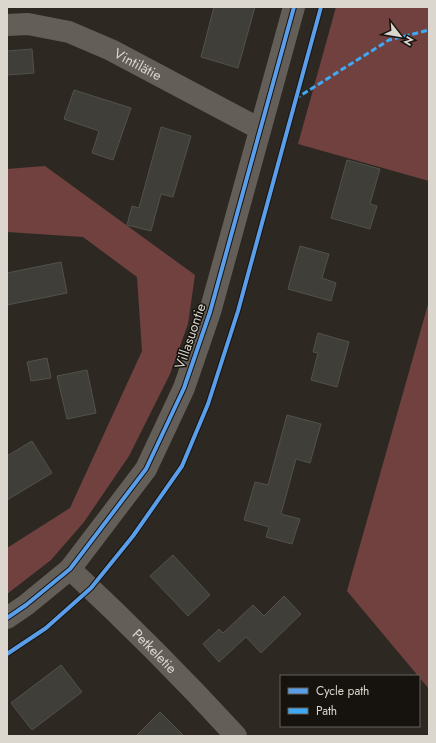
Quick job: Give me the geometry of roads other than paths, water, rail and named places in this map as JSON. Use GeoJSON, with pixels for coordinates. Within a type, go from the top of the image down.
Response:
{"type":"FeatureCollection","features":[{"type":"Feature","properties":{"kind":"street","name":"Villasuontie"},"geometry":{"type":"LineString","coordinates":[[7,618],[26,605],[70,569],[146,469],[184,388],[210,312],[294,7]]}},
{"type":"Feature","properties":{"kind":"street","name":"Vintilätie"},"geometry":{"type":"LineString","coordinates":[[7,25],[28,24],[76,35],[111,50],[260,129]]}},
{"type":"Feature","properties":{"kind":"street","name":"Petkeletie"},"geometry":{"type":"LineString","coordinates":[[70,569],[158,654],[236,736]]}}]}
